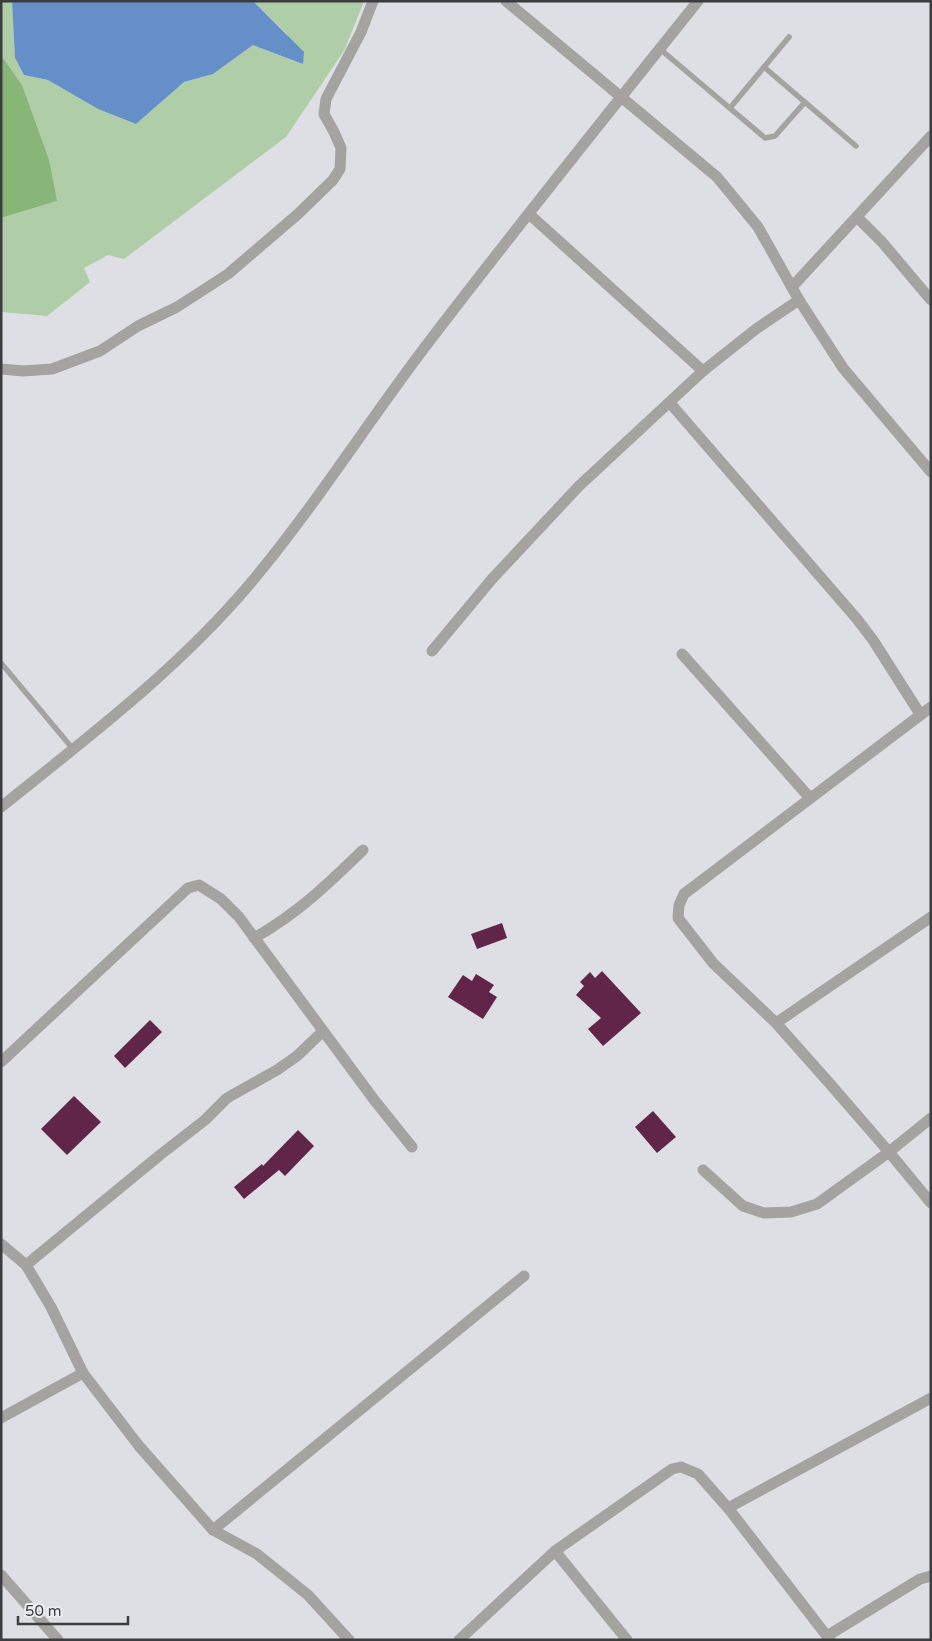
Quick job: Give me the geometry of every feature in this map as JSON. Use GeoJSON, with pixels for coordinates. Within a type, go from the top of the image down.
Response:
{"type":"FeatureCollection","features":[{"type":"Feature","properties":{"kind":"street"},"geometry":{"type":"LineString","coordinates":[[1,369],[23,371],[52,369],[100,351],[138,326],[177,307],[228,274],[333,180],[340,169],[341,148],[324,114],[326,99],[361,32],[373,1]]}},
{"type":"Feature","properties":{"kind":"street"},"geometry":{"type":"LineString","coordinates":[[506,1],[717,177],[758,227],[772,256],[843,368],[931,472]]}},
{"type":"Feature","properties":{"kind":"street"},"geometry":{"type":"LineString","coordinates":[[1,808],[182,655],[248,585],[333,476],[424,348],[698,1]]}},
{"type":"Feature","properties":{"kind":"street"},"geometry":{"type":"LineString","coordinates":[[792,288],[931,136]]}},
{"type":"Feature","properties":{"kind":"street"},"geometry":{"type":"LineString","coordinates":[[529,214],[703,371]]}},
{"type":"Feature","properties":{"kind":"street"},"geometry":{"type":"LineString","coordinates":[[858,217],[882,242],[931,300]]}},
{"type":"Feature","properties":{"kind":"street"},"geometry":{"type":"LineString","coordinates":[[432,651],[492,579],[579,486],[703,371],[756,329],[799,300]]}},
{"type":"Feature","properties":{"kind":"street"},"geometry":{"type":"LineString","coordinates":[[670,402],[857,619],[873,640],[920,714]]}},
{"type":"Feature","properties":{"kind":"street"},"geometry":{"type":"LineString","coordinates":[[682,654],[810,798]]}},
{"type":"Feature","properties":{"kind":"street"},"geometry":{"type":"LineString","coordinates":[[931,707],[684,894],[679,905],[678,918],[713,963],[776,1023],[931,1203]]}},
{"type":"Feature","properties":{"kind":"street"},"geometry":{"type":"LineString","coordinates":[[254,938],[299,909],[363,850]]}},
{"type":"Feature","properties":{"kind":"street"},"geometry":{"type":"LineString","coordinates":[[1,1062],[188,888],[199,885],[221,899],[254,938],[375,1101],[412,1147]]}},
{"type":"Feature","properties":{"kind":"street"},"geometry":{"type":"LineString","coordinates":[[776,1023],[931,917]]}},
{"type":"Feature","properties":{"kind":"street"},"geometry":{"type":"LineString","coordinates":[[26,1265],[160,1154],[205,1120],[227,1098],[277,1070],[297,1056],[324,1031]]}},
{"type":"Feature","properties":{"kind":"street"},"geometry":{"type":"LineString","coordinates":[[703,1170],[743,1206],[764,1213],[792,1212],[816,1204],[889,1152],[931,1118]]}},
{"type":"Feature","properties":{"kind":"street"},"geometry":{"type":"LineString","coordinates":[[1,1244],[26,1265],[51,1307],[83,1373],[139,1446],[213,1530],[257,1554],[308,1595],[349,1640]]}},
{"type":"Feature","properties":{"kind":"street"},"geometry":{"type":"LineString","coordinates":[[213,1530],[524,1276]]}},
{"type":"Feature","properties":{"kind":"street"},"geometry":{"type":"LineString","coordinates":[[1,1418],[83,1373]]}},
{"type":"Feature","properties":{"kind":"street"},"geometry":{"type":"LineString","coordinates":[[728,1508],[931,1398]]}},
{"type":"Feature","properties":{"kind":"street"},"geometry":{"type":"LineString","coordinates":[[459,1640],[555,1551],[672,1469],[681,1468],[698,1474],[728,1508],[828,1638],[920,1579],[931,1576]]}},
{"type":"Feature","properties":{"kind":"street"},"geometry":{"type":"LineString","coordinates":[[555,1551],[627,1640]]}},
{"type":"Feature","properties":{"kind":"street"},"geometry":{"type":"LineString","coordinates":[[1,1575],[58,1640]]}},
{"type":"Feature","properties":{"kind":"lane"},"geometry":{"type":"LineString","coordinates":[[730,108],[789,37]]}},
{"type":"Feature","properties":{"kind":"lane"},"geometry":{"type":"LineString","coordinates":[[660,49],[765,138],[769,139],[775,136],[805,102]]}},
{"type":"Feature","properties":{"kind":"lane"},"geometry":{"type":"LineString","coordinates":[[764,67],[856,146]]}},
{"type":"Feature","properties":{"kind":"lane"},"geometry":{"type":"LineString","coordinates":[[1,663],[73,749]]}},
{"type":"Feature","properties":{"kind":"green space"},"geometry":{"type":"Polygon","coordinates":[[[1,1],[12,1],[15,58],[24,75],[48,80],[98,109],[136,124],[184,82],[213,74],[253,45],[303,64],[286,33],[253,1],[364,1],[345,49],[286,137],[124,259],[108,255],[84,268],[90,282],[47,316],[1,312],[1,218],[57,201],[22,85],[3,58],[1,58],[1,1]]]}},
{"type":"Feature","properties":{"kind":"green space"},"geometry":{"type":"Polygon","coordinates":[[[1,58],[3,58],[22,85],[49,160],[57,201],[1,218],[1,58]]]}},
{"type":"Feature","properties":{"kind":"water"},"geometry":{"type":"Polygon","coordinates":[[[12,1],[253,1],[304,52],[303,64],[253,45],[213,74],[184,82],[136,124],[98,109],[48,80],[24,75],[15,58],[12,1]]]}},
{"type":"Feature","properties":{"kind":"building"},"geometry":{"type":"Polygon","coordinates":[[[502,923],[507,938],[477,949],[471,934],[502,923]]]}},
{"type":"Feature","properties":{"kind":"building"},"geometry":{"type":"Polygon","coordinates":[[[602,971],[641,1013],[603,1046],[588,1029],[601,1018],[576,995],[584,986],[580,982],[590,972],[595,978],[602,971]]]}},
{"type":"Feature","properties":{"kind":"building"},"geometry":{"type":"Polygon","coordinates":[[[476,974],[494,985],[489,992],[497,997],[483,1019],[448,997],[463,975],[472,981],[476,974]]]}},
{"type":"Feature","properties":{"kind":"building"},"geometry":{"type":"Polygon","coordinates":[[[150,1020],[162,1032],[125,1068],[114,1056],[150,1020]]]}},
{"type":"Feature","properties":{"kind":"building"},"geometry":{"type":"Polygon","coordinates":[[[74,1096],[101,1122],[67,1155],[41,1129],[74,1096]]]}},
{"type":"Feature","properties":{"kind":"building"},"geometry":{"type":"Polygon","coordinates":[[[653,1111],[676,1137],[657,1153],[635,1127],[653,1111]]]}},
{"type":"Feature","properties":{"kind":"building"},"geometry":{"type":"Polygon","coordinates":[[[298,1130],[314,1146],[285,1176],[279,1170],[244,1199],[234,1187],[262,1164],[263,1166],[298,1130]]]}}]}
